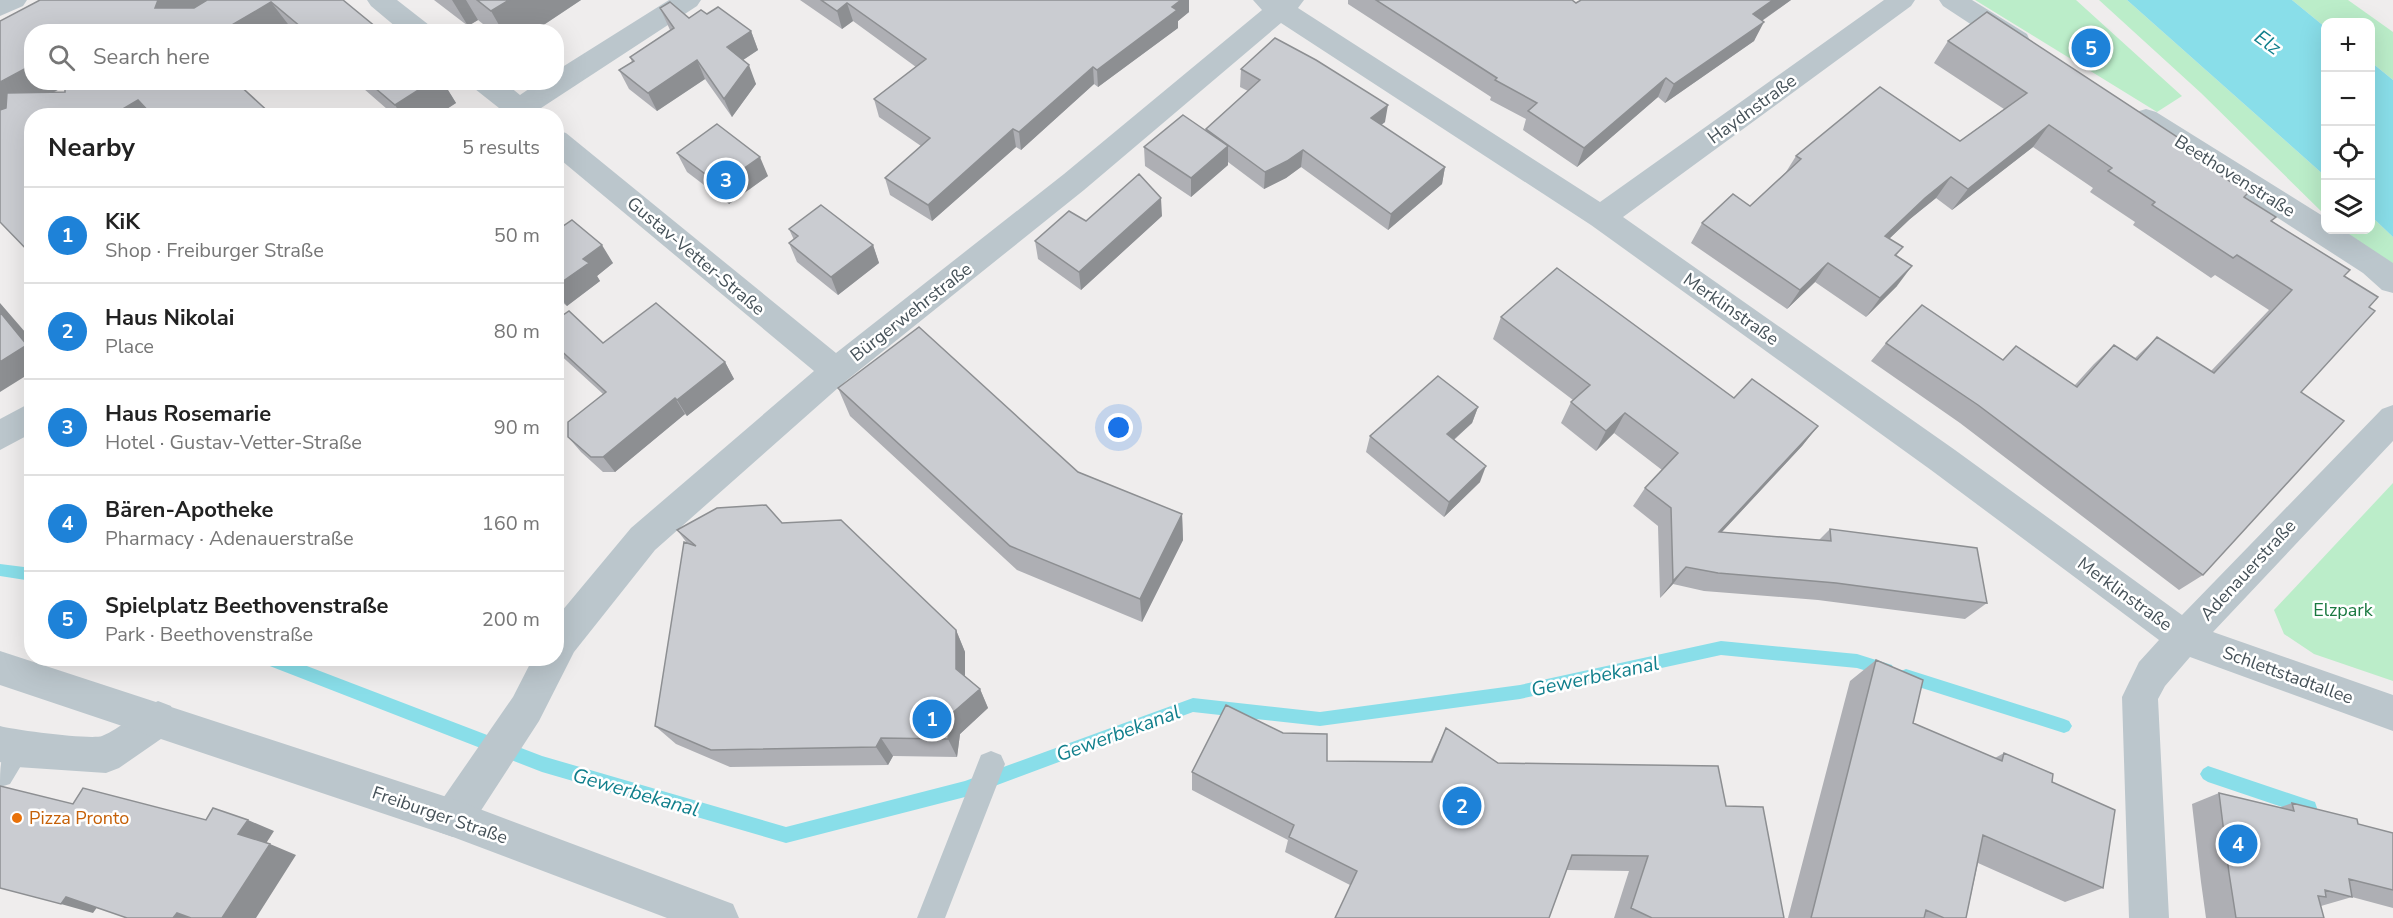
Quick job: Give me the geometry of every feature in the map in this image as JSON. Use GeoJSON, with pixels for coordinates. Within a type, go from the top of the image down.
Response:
{"type":"FeatureCollection","features":[{"type":"Feature","properties":{"kind":"street"},"geometry":{"type":"LineString","coordinates":[[0,7],[14,0]]}},
{"type":"Feature","properties":{"kind":"street"},"geometry":{"type":"LineString","coordinates":[[380,0],[410,24]]}},
{"type":"Feature","properties":{"kind":"street"},"geometry":{"type":"LineString","coordinates":[[564,82],[688,0]]}},
{"type":"Feature","properties":{"kind":"street","name":"Haydnstraße"},"geometry":{"type":"LineString","coordinates":[[1601,218],[1902,0]]}},
{"type":"Feature","properties":{"kind":"street"},"geometry":{"type":"LineString","coordinates":[[1952,0],[2034,51]]}},
{"type":"Feature","properties":{"kind":"street","name":"Merklinstraße"},"geometry":{"type":"LineString","coordinates":[[1280,3],[1601,218],[1942,460],[2184,638]]}},
{"type":"Feature","properties":{"kind":"street","name":"Bürgerwehrstraße"},"geometry":{"type":"LineString","coordinates":[[564,636],[643,539],[836,371],[1074,182],[1280,3]]}},
{"type":"Feature","properties":{"kind":"street"},"geometry":{"type":"LineString","coordinates":[[494,90],[513,108]]}},
{"type":"Feature","properties":{"kind":"street"},"geometry":{"type":"LineString","coordinates":[[526,108],[553,90]]}},
{"type":"Feature","properties":{"kind":"street","name":"Beethovenstraße"},"geometry":{"type":"LineString","coordinates":[[2124,106],[2322,231],[2393,280]]}},
{"type":"Feature","properties":{"kind":"street","name":"Gustav-Vetter-Straße"},"geometry":{"type":"LineString","coordinates":[[564,147],[836,371]]}},
{"type":"Feature","properties":{"kind":"street","name":"Adenauerstraße"},"geometry":{"type":"LineString","coordinates":[[2149,918],[2140,697],[2152,674],[2184,638],[2393,419]]}},
{"type":"Feature","properties":{"kind":"street"},"geometry":{"type":"LineString","coordinates":[[0,436],[24,421]]}},
{"type":"Feature","properties":{"kind":"street","name":"Schlettstadtallee"},"geometry":{"type":"LineString","coordinates":[[2184,638],[2393,713]]}},
{"type":"Feature","properties":{"kind":"street"},"geometry":{"type":"LineString","coordinates":[[453,818],[526,709],[548,666]]}},
{"type":"Feature","properties":{"kind":"street","name":"Freiburger Straße"},"geometry":{"type":"LineString","coordinates":[[0,668],[453,818],[719,918]]}},
{"type":"Feature","properties":{"kind":"street"},"geometry":{"type":"LineString","coordinates":[[6,756],[106,755],[158,719]]}},
{"type":"Feature","properties":{"kind":"lane"},"geometry":{"type":"LineString","coordinates":[[931,918],[991,764]]}},
{"type":"Feature","properties":{"kind":"green space"},"geometry":{"type":"Polygon","coordinates":[[[1975,0],[2076,0],[2182,96],[2157,112],[1975,0]]]}},
{"type":"Feature","properties":{"kind":"green space"},"geometry":{"type":"Polygon","coordinates":[[[2099,0],[2127,0],[2321,172],[2321,211],[2201,93],[2099,0]]]}},
{"type":"Feature","properties":{"kind":"green space"},"geometry":{"type":"Polygon","coordinates":[[[2292,0],[2348,0],[2373,18],[2321,18],[2321,24],[2292,0]]]}},
{"type":"Feature","properties":{"kind":"green space"},"geometry":{"type":"Polygon","coordinates":[[[2375,19],[2393,32],[2393,80],[2375,65],[2375,19]]]}},
{"type":"Feature","properties":{"kind":"green space"},"geometry":{"type":"Polygon","coordinates":[[[2375,220],[2393,237],[2393,264],[2347,234],[2375,234],[2375,220]]]}},
{"type":"Feature","properties":{"kind":"green space","name":"Elzpark"},"geometry":{"type":"Polygon","coordinates":[[[2393,483],[2393,681],[2314,654],[2284,634],[2274,610],[2393,483]]]}},
{"type":"Feature","properties":{"kind":"water","name":"Elz"},"geometry":{"type":"Polygon","coordinates":[[[2127,0],[2292,0],[2321,24],[2321,172],[2127,0]]]}},
{"type":"Feature","properties":{"kind":"water"},"geometry":{"type":"Polygon","coordinates":[[[2375,65],[2393,80],[2393,237],[2375,220],[2375,65]]]}},
{"type":"Feature","properties":{"kind":"building"},"geometry":{"type":"Polygon","coordinates":[[[40,0],[158,0],[155,8],[194,8],[207,0],[343,0],[372,24],[297,24],[271,2],[234,24],[24,24],[24,69],[0,82],[0,21],[40,0]]]}},
{"type":"Feature","properties":{"kind":"building"},"geometry":{"type":"Polygon","coordinates":[[[477,0],[509,0],[491,11],[477,0]]]}},
{"type":"Feature","properties":{"kind":"building"},"geometry":{"type":"Polygon","coordinates":[[[821,0],[1181,0],[1172,7],[1177,10],[1097,70],[1093,67],[1019,132],[1013,129],[928,205],[885,178],[930,138],[874,99],[926,59],[847,3],[837,11],[821,0]]]}},
{"type":"Feature","properties":{"kind":"building"},"geometry":{"type":"Polygon","coordinates":[[[1376,0],[1572,0],[1576,3],[1581,0],[1773,0],[1753,14],[1764,22],[1674,84],[1666,78],[1584,148],[1528,111],[1537,103],[1495,80],[1497,78],[1376,0]]]}},
{"type":"Feature","properties":{"kind":"building"},"geometry":{"type":"Polygon","coordinates":[[[670,2],[689,18],[701,10],[707,14],[718,7],[751,31],[727,47],[749,65],[724,99],[697,60],[648,93],[619,70],[634,61],[630,57],[674,28],[660,8],[670,2]]]}},
{"type":"Feature","properties":{"kind":"building"},"geometry":{"type":"Polygon","coordinates":[[[1987,12],[2185,142],[2178,148],[2248,193],[2244,197],[2276,217],[2271,221],[2350,270],[2344,276],[2378,297],[2369,307],[2375,311],[2301,392],[2344,421],[2203,575],[1978,405],[1886,343],[1922,305],[2003,360],[2016,346],[2077,387],[2114,345],[2137,360],[2157,337],[2214,373],[2292,290],[2237,255],[2233,258],[2152,205],[2155,202],[2108,171],[2112,168],[2049,125],[1968,189],[1951,177],[1885,236],[1903,247],[1895,255],[1912,266],[1880,298],[1828,263],[1800,290],[1702,223],[1733,194],[1750,206],[1801,159],[1796,156],[1880,87],[1960,141],[2027,93],[1948,41],[1987,12]]]}},
{"type":"Feature","properties":{"kind":"building"},"geometry":{"type":"Polygon","coordinates":[[[1275,38],[1316,60],[1388,105],[1371,118],[1445,167],[1391,214],[1303,150],[1265,172],[1206,129],[1260,80],[1241,69],[1275,38]]]}},
{"type":"Feature","properties":{"kind":"building"},"geometry":{"type":"Polygon","coordinates":[[[65,90],[245,90],[264,108],[146,108],[138,100],[124,108],[24,108],[24,247],[0,222],[0,110],[6,108],[7,93],[65,92],[65,90]]]}},
{"type":"Feature","properties":{"kind":"building"},"geometry":{"type":"Polygon","coordinates":[[[377,90],[418,90],[395,105],[377,90]]]}},
{"type":"Feature","properties":{"kind":"building"},"geometry":{"type":"Polygon","coordinates":[[[1183,115],[1228,146],[1191,178],[1144,147],[1183,115]]]}},
{"type":"Feature","properties":{"kind":"building"},"geometry":{"type":"Polygon","coordinates":[[[717,124],[760,157],[720,185],[677,153],[717,124]]]}},
{"type":"Feature","properties":{"kind":"building"},"geometry":{"type":"Polygon","coordinates":[[[1139,174],[1161,198],[1079,272],[1035,241],[1069,211],[1086,221],[1139,174]]]}},
{"type":"Feature","properties":{"kind":"building"},"geometry":{"type":"Polygon","coordinates":[[[821,205],[873,245],[831,277],[789,243],[798,236],[789,229],[821,205]]]}},
{"type":"Feature","properties":{"kind":"building"},"geometry":{"type":"Polygon","coordinates":[[[572,220],[602,245],[583,259],[589,263],[564,280],[564,226],[572,220]]]}},
{"type":"Feature","properties":{"kind":"building"},"geometry":{"type":"Polygon","coordinates":[[[1557,268],[1734,398],[1752,379],[1818,426],[1719,532],[1831,541],[1830,529],[1977,548],[1987,603],[1836,583],[1718,573],[1686,567],[1673,581],[1671,508],[1645,488],[1678,453],[1625,413],[1606,431],[1571,402],[1590,385],[1501,317],[1557,268]]]}},
{"type":"Feature","properties":{"kind":"building"},"geometry":{"type":"Polygon","coordinates":[[[656,303],[725,362],[677,400],[675,398],[603,457],[591,457],[568,437],[568,422],[606,392],[564,353],[564,314],[569,311],[603,343],[656,303]]]}},
{"type":"Feature","properties":{"kind":"building"},"geometry":{"type":"Polygon","coordinates":[[[0,312],[24,341],[24,347],[0,362],[0,312]]]}},
{"type":"Feature","properties":{"kind":"building"},"geometry":{"type":"Polygon","coordinates":[[[919,327],[1078,472],[1182,514],[1140,599],[1010,546],[838,388],[919,327]]]}},
{"type":"Feature","properties":{"kind":"building"},"geometry":{"type":"Polygon","coordinates":[[[1438,376],[1478,407],[1447,434],[1486,466],[1449,502],[1370,436],[1438,376]]]}},
{"type":"Feature","properties":{"kind":"building"},"geometry":{"type":"Polygon","coordinates":[[[766,505],[782,523],[841,520],[956,630],[956,669],[980,689],[950,715],[948,739],[881,738],[876,747],[711,750],[655,726],[684,542],[696,546],[677,530],[717,508],[766,505]]]}},
{"type":"Feature","properties":{"kind":"building"},"geometry":{"type":"Polygon","coordinates":[[[1876,660],[1923,680],[1913,723],[2002,761],[2004,753],[2053,774],[2052,782],[2115,810],[2103,888],[1983,835],[1966,918],[1944,918],[1926,910],[1924,918],[1811,918],[1876,660]]]}},
{"type":"Feature","properties":{"kind":"building"},"geometry":{"type":"Polygon","coordinates":[[[1226,705],[1283,733],[1327,734],[1327,761],[1432,762],[1446,728],[1498,763],[1718,766],[1726,806],[1763,807],[1784,918],[1652,918],[1631,908],[1648,856],[1572,855],[1549,918],[1335,918],[1357,871],[1289,837],[1294,825],[1192,772],[1226,705]]]}},
{"type":"Feature","properties":{"kind":"building"},"geometry":{"type":"Polygon","coordinates":[[[0,786],[73,804],[83,788],[206,820],[213,808],[248,820],[238,834],[270,844],[222,918],[191,918],[177,913],[173,918],[127,918],[66,897],[61,904],[0,888],[0,786]]]}},
{"type":"Feature","properties":{"kind":"building"},"geometry":{"type":"Polygon","coordinates":[[[2219,793],[2294,811],[2292,803],[2357,819],[2358,824],[2393,833],[2393,890],[2349,879],[2352,897],[2325,890],[2326,897],[2318,896],[2324,918],[2236,918],[2219,793]]]}},
{"type":"Feature","properties":{"kind":"waterway","name":"Gewerbekanal"},"geometry":{"type":"LineString","coordinates":[[0,570],[24,574]]}},
{"type":"Feature","properties":{"kind":"waterway","name":"Gewerbekanal"},"geometry":{"type":"LineString","coordinates":[[288,666],[542,764],[786,835],[965,789],[1193,705],[1320,719],[1520,692],[1721,648],[1857,661],[1887,670]]}},
{"type":"Feature","properties":{"kind":"waterway","name":"Gewerbekanal"},"geometry":{"type":"LineString","coordinates":[[1906,676],[2064,726]]}},
{"type":"Feature","properties":{"kind":"waterway","name":"Gewerbekanal"},"geometry":{"type":"LineString","coordinates":[[2208,774],[2309,808]]}},
{"type":"Feature","properties":{"kind":"place","name":"Spielplatz Beethovenstraße"},"geometry":{"type":"Point","coordinates":[2091,48]}},
{"type":"Feature","properties":{"kind":"place","name":"Haus Rosemarie"},"geometry":{"type":"Point","coordinates":[726,180]}},
{"type":"Feature","properties":{"kind":"place","name":"KiK"},"geometry":{"type":"Point","coordinates":[932,719]}},
{"type":"Feature","properties":{"kind":"place","name":"Haus Nikolai"},"geometry":{"type":"Point","coordinates":[1462,806]}},
{"type":"Feature","properties":{"kind":"place","name":"Pizza Pronto"},"geometry":{"type":"Point","coordinates":[17,818]}},
{"type":"Feature","properties":{"kind":"place","name":"Bären-Apotheke"},"geometry":{"type":"Point","coordinates":[2238,844]}}]}
